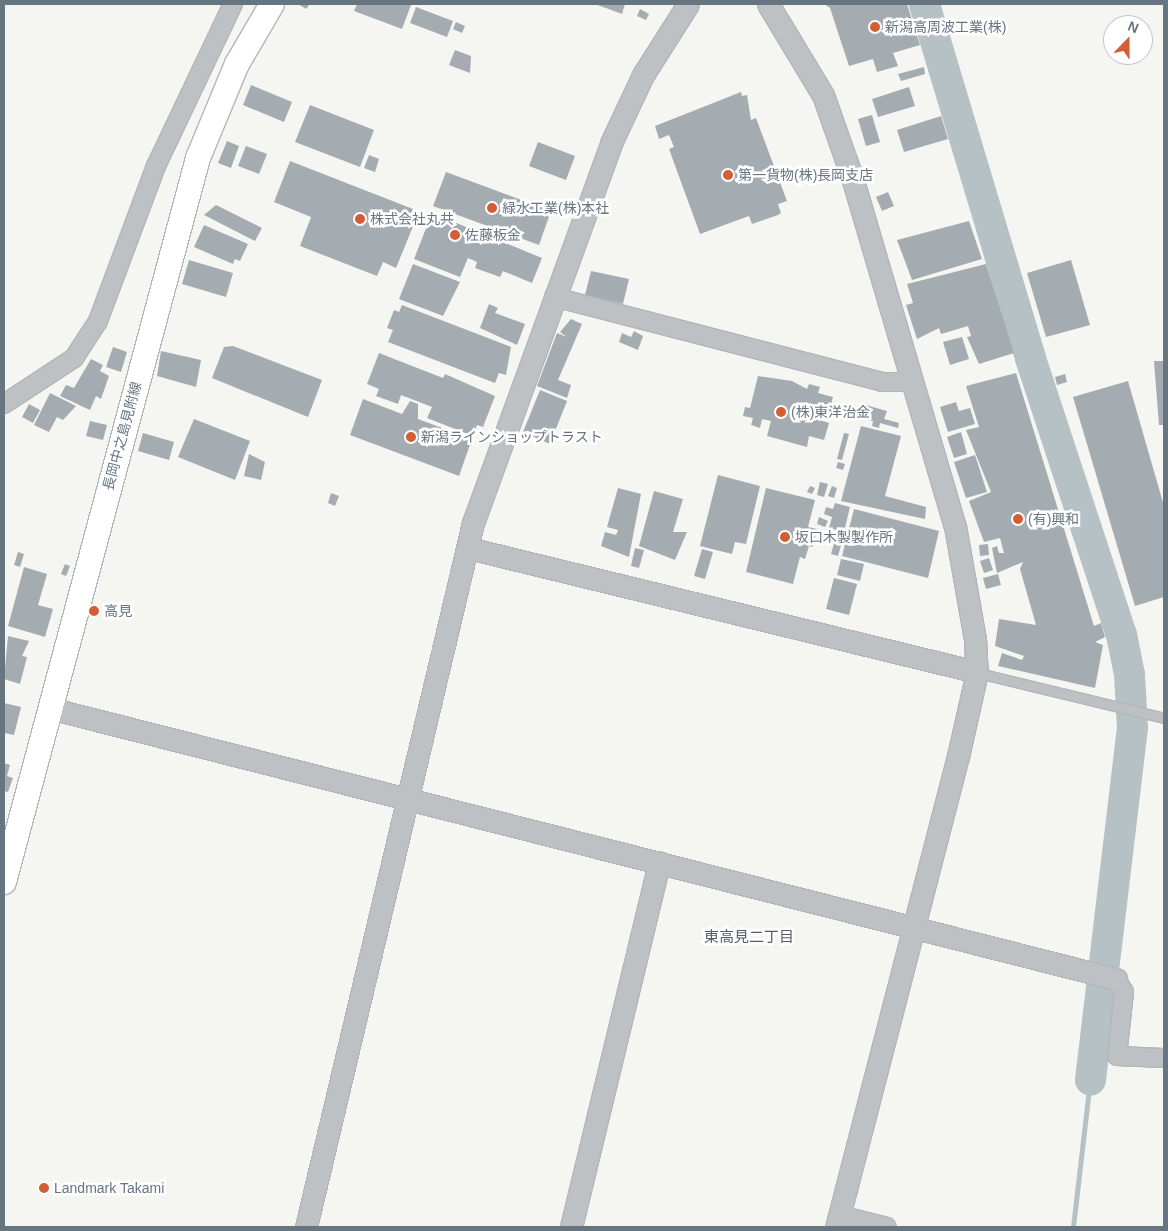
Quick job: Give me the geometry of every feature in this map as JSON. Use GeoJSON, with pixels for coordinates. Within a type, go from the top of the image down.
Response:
{"type":"FeatureCollection","features":[{"type":"Feature","properties":{"kind":"main road","name":"長岡中之島見附線"},"geometry":{"type":"LineString","coordinates":[[4,882],[6,857],[49,708],[198,158],[233,73],[272,4]]}},
{"type":"Feature","properties":{"kind":"street"},"geometry":{"type":"LineString","coordinates":[[4,404],[74,358],[98,321],[156,166],[233,4]]}},
{"type":"Feature","properties":{"kind":"street"},"geometry":{"type":"LineString","coordinates":[[306,1227],[468,548],[554,297],[611,143],[643,75],[688,4]]}},
{"type":"Feature","properties":{"kind":"street"},"geometry":{"type":"LineString","coordinates":[[768,4],[824,95],[913,382],[955,526],[977,672],[837,1221],[888,1227]]}},
{"type":"Feature","properties":{"kind":"street"},"geometry":{"type":"LineString","coordinates":[[554,297],[882,382],[913,382]]}},
{"type":"Feature","properties":{"kind":"street"},"geometry":{"type":"LineString","coordinates":[[468,548],[977,672]]}},
{"type":"Feature","properties":{"kind":"street"},"geometry":{"type":"LineString","coordinates":[[49,708],[912,924],[1116,979],[1124,992],[1117,1056],[1164,1058]]}},
{"type":"Feature","properties":{"kind":"street"},"geometry":{"type":"LineString","coordinates":[[571,1227],[659,862]]}},
{"type":"Feature","properties":{"kind":"lane"},"geometry":{"type":"LineString","coordinates":[[977,672],[1164,718]]}},
{"type":"Feature","properties":{"kind":"building"},"geometry":{"type":"Polygon","coordinates":[[[298,4],[310,4],[306,9],[298,4]]]}},
{"type":"Feature","properties":{"kind":"building"},"geometry":{"type":"Polygon","coordinates":[[[357,4],[411,5],[402,29],[354,11],[357,4]]]}},
{"type":"Feature","properties":{"kind":"building"},"geometry":{"type":"Polygon","coordinates":[[[595,4],[625,4],[622,14],[595,4]]]}},
{"type":"Feature","properties":{"kind":"building","name":"新潟高周波工業(株)"},"geometry":{"type":"Polygon","coordinates":[[[824,4],[907,4],[920,45],[893,53],[898,66],[877,72],[873,59],[849,66],[830,8],[824,4]]]}},
{"type":"Feature","properties":{"kind":"building"},"geometry":{"type":"Polygon","coordinates":[[[416,7],[453,21],[447,37],[410,23],[416,7]]]}},
{"type":"Feature","properties":{"kind":"building"},"geometry":{"type":"Polygon","coordinates":[[[640,9],[649,14],[646,20],[637,16],[640,9]]]}},
{"type":"Feature","properties":{"kind":"building"},"geometry":{"type":"Polygon","coordinates":[[[456,22],[465,26],[462,33],[453,29],[456,22]]]}},
{"type":"Feature","properties":{"kind":"building"},"geometry":{"type":"Polygon","coordinates":[[[455,50],[471,56],[470,73],[449,65],[455,50]]]}},
{"type":"Feature","properties":{"kind":"building"},"geometry":{"type":"Polygon","coordinates":[[[924,67],[925,74],[901,81],[898,74],[924,67]]]}},
{"type":"Feature","properties":{"kind":"building"},"geometry":{"type":"Polygon","coordinates":[[[251,85],[292,102],[284,122],[243,105],[251,85]]]}},
{"type":"Feature","properties":{"kind":"building"},"geometry":{"type":"Polygon","coordinates":[[[909,87],[915,106],[878,117],[872,99],[909,87]]]}},
{"type":"Feature","properties":{"kind":"building","name":"第一貨物(株)長岡支店"},"geometry":{"type":"Polygon","coordinates":[[[741,92],[742,96],[747,95],[751,120],[756,118],[787,201],[778,204],[781,213],[778,215],[752,224],[749,216],[700,234],[669,149],[674,147],[669,135],[659,139],[655,126],[741,92]]]}},
{"type":"Feature","properties":{"kind":"building"},"geometry":{"type":"Polygon","coordinates":[[[310,105],[374,130],[360,167],[295,142],[310,105]]]}},
{"type":"Feature","properties":{"kind":"building"},"geometry":{"type":"Polygon","coordinates":[[[872,115],[880,142],[866,146],[858,119],[872,115]]]}},
{"type":"Feature","properties":{"kind":"building"},"geometry":{"type":"Polygon","coordinates":[[[941,116],[948,139],[904,152],[897,130],[941,116]]]}},
{"type":"Feature","properties":{"kind":"building"},"geometry":{"type":"Polygon","coordinates":[[[227,141],[239,146],[231,168],[218,163],[227,141]]]}},
{"type":"Feature","properties":{"kind":"building"},"geometry":{"type":"Polygon","coordinates":[[[538,142],[575,156],[566,180],[529,166],[538,142]]]}},
{"type":"Feature","properties":{"kind":"building"},"geometry":{"type":"Polygon","coordinates":[[[246,146],[267,154],[259,174],[238,166],[246,146]]]}},
{"type":"Feature","properties":{"kind":"building"},"geometry":{"type":"Polygon","coordinates":[[[369,155],[379,159],[375,172],[364,168],[369,155]]]}},
{"type":"Feature","properties":{"kind":"building","name":"株式会社丸共"},"geometry":{"type":"Polygon","coordinates":[[[290,161],[413,209],[408,221],[414,224],[396,268],[383,262],[377,276],[300,246],[311,217],[274,202],[290,161]]]}},
{"type":"Feature","properties":{"kind":"building","name":"緑水工業(株)本社"},"geometry":{"type":"Polygon","coordinates":[[[446,172],[551,211],[539,245],[433,206],[446,172]]]}},
{"type":"Feature","properties":{"kind":"building"},"geometry":{"type":"Polygon","coordinates":[[[888,192],[894,206],[882,211],[876,197],[888,192]]]}},
{"type":"Feature","properties":{"kind":"building"},"geometry":{"type":"Polygon","coordinates":[[[216,205],[262,228],[255,241],[204,215],[216,205]]]}},
{"type":"Feature","properties":{"kind":"building","name":"佐藤板金"},"geometry":{"type":"Polygon","coordinates":[[[432,213],[542,258],[532,283],[503,271],[500,277],[475,268],[477,262],[468,258],[460,277],[414,259],[432,213]]]}},
{"type":"Feature","properties":{"kind":"building"},"geometry":{"type":"Polygon","coordinates":[[[969,221],[982,259],[912,280],[897,240],[969,221]]]}},
{"type":"Feature","properties":{"kind":"building"},"geometry":{"type":"Polygon","coordinates":[[[204,225],[248,244],[240,261],[235,259],[233,264],[194,247],[204,225]]]}},
{"type":"Feature","properties":{"kind":"building"},"geometry":{"type":"Polygon","coordinates":[[[189,260],[233,273],[226,297],[182,284],[189,260]]]}},
{"type":"Feature","properties":{"kind":"building"},"geometry":{"type":"Polygon","coordinates":[[[1071,260],[1090,325],[1046,337],[1027,273],[1071,260]]]}},
{"type":"Feature","properties":{"kind":"building"},"geometry":{"type":"Polygon","coordinates":[[[413,264],[460,282],[443,316],[399,299],[413,264]]]}},
{"type":"Feature","properties":{"kind":"building"},"geometry":{"type":"Polygon","coordinates":[[[986,264],[1014,353],[979,364],[967,337],[971,336],[968,326],[941,334],[939,328],[917,339],[906,305],[913,303],[907,284],[986,264]]]}},
{"type":"Feature","properties":{"kind":"building"},"geometry":{"type":"Polygon","coordinates":[[[591,271],[629,279],[623,304],[585,295],[591,271]]]}},
{"type":"Feature","properties":{"kind":"building"},"geometry":{"type":"Polygon","coordinates":[[[489,304],[498,308],[495,313],[525,324],[517,345],[480,328],[489,304]]]}},
{"type":"Feature","properties":{"kind":"building"},"geometry":{"type":"Polygon","coordinates":[[[402,305],[511,347],[506,375],[499,373],[495,383],[388,342],[393,330],[387,328],[394,310],[399,312],[402,305]]]}},
{"type":"Feature","properties":{"kind":"building"},"geometry":{"type":"Polygon","coordinates":[[[571,319],[582,324],[558,380],[571,385],[567,398],[537,386],[557,333],[567,337],[560,332],[571,319]]]}},
{"type":"Feature","properties":{"kind":"building"},"geometry":{"type":"Polygon","coordinates":[[[634,331],[643,336],[638,350],[619,342],[622,333],[631,337],[634,331]]]}},
{"type":"Feature","properties":{"kind":"building"},"geometry":{"type":"Polygon","coordinates":[[[962,337],[969,359],[950,365],[943,342],[962,337]]]}},
{"type":"Feature","properties":{"kind":"building"},"geometry":{"type":"Polygon","coordinates":[[[233,346],[322,380],[308,417],[212,378],[224,347],[233,346]]]}},
{"type":"Feature","properties":{"kind":"building"},"geometry":{"type":"Polygon","coordinates":[[[113,347],[127,352],[121,372],[106,367],[113,347]]]}},
{"type":"Feature","properties":{"kind":"building"},"geometry":{"type":"Polygon","coordinates":[[[161,351],[201,360],[196,387],[157,376],[161,351]]]}},
{"type":"Feature","properties":{"kind":"building"},"geometry":{"type":"Polygon","coordinates":[[[379,353],[443,378],[445,374],[495,396],[483,427],[477,425],[473,436],[427,418],[432,407],[401,395],[398,404],[376,396],[379,389],[367,384],[379,353]]]}},
{"type":"Feature","properties":{"kind":"building"},"geometry":{"type":"Polygon","coordinates":[[[91,359],[103,365],[100,371],[109,376],[101,399],[96,396],[90,410],[60,396],[66,385],[74,388],[91,359]]]}},
{"type":"Feature","properties":{"kind":"building"},"geometry":{"type":"Polygon","coordinates":[[[1154,361],[1164,361],[1164,425],[1159,425],[1154,361]]]}},
{"type":"Feature","properties":{"kind":"building","name":"(有)興和"},"geometry":{"type":"Polygon","coordinates":[[[1016,373],[1094,626],[1101,623],[1105,637],[1095,642],[1103,645],[1095,688],[998,666],[1002,653],[1022,660],[1024,656],[995,646],[999,619],[1036,625],[1020,569],[1023,562],[997,573],[992,548],[997,546],[999,553],[1004,553],[1000,538],[984,542],[969,501],[991,492],[966,430],[979,427],[966,386],[1016,373]]]}},
{"type":"Feature","properties":{"kind":"building"},"geometry":{"type":"Polygon","coordinates":[[[1065,374],[1067,382],[1057,385],[1055,377],[1065,374]]]}},
{"type":"Feature","properties":{"kind":"building","name":"(株)東洋治金"},"geometry":{"type":"Polygon","coordinates":[[[758,376],[792,381],[807,389],[809,384],[820,387],[818,393],[833,397],[830,408],[819,405],[816,419],[829,423],[824,440],[809,436],[807,447],[767,436],[771,421],[762,419],[760,428],[751,425],[753,418],[743,416],[745,407],[750,408],[758,376]]]}},
{"type":"Feature","properties":{"kind":"building"},"geometry":{"type":"Polygon","coordinates":[[[1128,381],[1164,506],[1164,597],[1135,606],[1073,397],[1128,381]]]}},
{"type":"Feature","properties":{"kind":"building"},"geometry":{"type":"Polygon","coordinates":[[[540,390],[567,401],[550,444],[523,432],[540,390]]]}},
{"type":"Feature","properties":{"kind":"building"},"geometry":{"type":"Polygon","coordinates":[[[50,393],[76,406],[63,420],[57,417],[49,432],[34,425],[50,393]]]}},
{"type":"Feature","properties":{"kind":"building","name":"新潟ラインショップトラスト"},"geometry":{"type":"Polygon","coordinates":[[[363,399],[402,414],[410,401],[418,404],[418,419],[472,439],[459,476],[350,435],[363,399]]]}},
{"type":"Feature","properties":{"kind":"building"},"geometry":{"type":"Polygon","coordinates":[[[956,402],[959,411],[970,408],[975,424],[948,432],[940,407],[956,402]]]}},
{"type":"Feature","properties":{"kind":"building"},"geometry":{"type":"Polygon","coordinates":[[[29,404],[40,410],[33,423],[22,417],[29,404]]]}},
{"type":"Feature","properties":{"kind":"building"},"geometry":{"type":"Polygon","coordinates":[[[862,404],[887,411],[884,419],[899,423],[898,428],[880,423],[879,428],[872,426],[873,421],[858,417],[862,404]]]}},
{"type":"Feature","properties":{"kind":"building"},"geometry":{"type":"Polygon","coordinates":[[[194,419],[250,441],[235,480],[178,457],[194,419]]]}},
{"type":"Feature","properties":{"kind":"building"},"geometry":{"type":"Polygon","coordinates":[[[90,421],[107,425],[103,440],[86,436],[90,421]]]}},
{"type":"Feature","properties":{"kind":"building","name":"坂口木製製作所"},"geometry":{"type":"Polygon","coordinates":[[[861,426],[901,436],[885,496],[926,507],[925,519],[841,501],[861,426]]]}},
{"type":"Feature","properties":{"kind":"building"},"geometry":{"type":"Polygon","coordinates":[[[961,432],[967,454],[954,458],[947,437],[961,432]]]}},
{"type":"Feature","properties":{"kind":"building"},"geometry":{"type":"Polygon","coordinates":[[[143,433],[174,442],[169,460],[138,451],[143,433]]]}},
{"type":"Feature","properties":{"kind":"building"},"geometry":{"type":"Polygon","coordinates":[[[844,433],[849,434],[842,460],[837,459],[844,433]]]}},
{"type":"Feature","properties":{"kind":"building"},"geometry":{"type":"Polygon","coordinates":[[[249,454],[265,462],[261,480],[244,476],[249,454]]]}},
{"type":"Feature","properties":{"kind":"building"},"geometry":{"type":"Polygon","coordinates":[[[975,455],[987,492],[966,498],[954,462],[975,455]]]}},
{"type":"Feature","properties":{"kind":"building"},"geometry":{"type":"Polygon","coordinates":[[[838,462],[845,464],[843,470],[836,468],[838,462]]]}},
{"type":"Feature","properties":{"kind":"building"},"geometry":{"type":"Polygon","coordinates":[[[718,475],[760,486],[746,544],[735,542],[732,554],[700,546],[718,475]]]}},
{"type":"Feature","properties":{"kind":"building"},"geometry":{"type":"Polygon","coordinates":[[[820,482],[828,484],[824,497],[817,495],[820,482]]]}},
{"type":"Feature","properties":{"kind":"building"},"geometry":{"type":"Polygon","coordinates":[[[810,486],[815,488],[812,494],[807,492],[810,486]]]}},
{"type":"Feature","properties":{"kind":"building"},"geometry":{"type":"Polygon","coordinates":[[[832,486],[837,488],[834,498],[828,496],[832,486]]]}},
{"type":"Feature","properties":{"kind":"building"},"geometry":{"type":"Polygon","coordinates":[[[618,488],[641,494],[629,557],[601,546],[605,532],[616,535],[618,530],[607,527],[618,488]]]}},
{"type":"Feature","properties":{"kind":"building","name":"坂口木製製作所"},"geometry":{"type":"Polygon","coordinates":[[[766,488],[815,500],[808,527],[817,529],[813,547],[809,546],[805,559],[800,557],[793,584],[746,572],[766,488]]]}},
{"type":"Feature","properties":{"kind":"building"},"geometry":{"type":"Polygon","coordinates":[[[654,491],[683,499],[673,532],[687,532],[675,560],[639,546],[654,491]]]}},
{"type":"Feature","properties":{"kind":"building"},"geometry":{"type":"Polygon","coordinates":[[[331,493],[339,496],[335,506],[328,503],[331,493]]]}},
{"type":"Feature","properties":{"kind":"building"},"geometry":{"type":"Polygon","coordinates":[[[835,503],[850,507],[844,532],[829,528],[832,517],[824,514],[826,507],[833,509],[835,503]]]}},
{"type":"Feature","properties":{"kind":"building"},"geometry":{"type":"Polygon","coordinates":[[[854,509],[939,531],[928,578],[842,556],[854,509]]]}},
{"type":"Feature","properties":{"kind":"building"},"geometry":{"type":"Polygon","coordinates":[[[819,517],[828,521],[825,527],[817,524],[819,517]]]}},
{"type":"Feature","properties":{"kind":"building"},"geometry":{"type":"Polygon","coordinates":[[[835,540],[842,542],[838,556],[831,554],[835,540]]]}},
{"type":"Feature","properties":{"kind":"building"},"geometry":{"type":"Polygon","coordinates":[[[988,544],[989,555],[980,556],[979,545],[988,544]]]}},
{"type":"Feature","properties":{"kind":"building"},"geometry":{"type":"Polygon","coordinates":[[[635,548],[644,550],[639,568],[631,566],[635,548]]]}},
{"type":"Feature","properties":{"kind":"building"},"geometry":{"type":"Polygon","coordinates":[[[702,549],[713,552],[705,579],[694,576],[702,549]]]}},
{"type":"Feature","properties":{"kind":"building"},"geometry":{"type":"Polygon","coordinates":[[[18,552],[24,554],[20,567],[14,565],[18,552]]]}},
{"type":"Feature","properties":{"kind":"building"},"geometry":{"type":"Polygon","coordinates":[[[989,558],[993,570],[984,573],[980,561],[989,558]]]}},
{"type":"Feature","properties":{"kind":"building"},"geometry":{"type":"Polygon","coordinates":[[[841,559],[864,564],[860,581],[837,575],[841,559]]]}},
{"type":"Feature","properties":{"kind":"building"},"geometry":{"type":"Polygon","coordinates":[[[65,564],[70,566],[66,576],[61,574],[65,564]]]}},
{"type":"Feature","properties":{"kind":"building"},"geometry":{"type":"Polygon","coordinates":[[[24,567],[47,574],[38,605],[53,609],[45,637],[8,626],[24,567]]]}},
{"type":"Feature","properties":{"kind":"building"},"geometry":{"type":"Polygon","coordinates":[[[998,574],[1001,585],[986,589],[983,578],[998,574]]]}},
{"type":"Feature","properties":{"kind":"building"},"geometry":{"type":"Polygon","coordinates":[[[834,578],[857,584],[849,615],[826,609],[834,578]]]}},
{"type":"Feature","properties":{"kind":"building"},"geometry":{"type":"Polygon","coordinates":[[[8,636],[29,641],[22,656],[27,657],[20,684],[4,679],[8,636]]]}},
{"type":"Feature","properties":{"kind":"building"},"geometry":{"type":"Polygon","coordinates":[[[4,703],[21,707],[14,735],[4,733],[4,703]]]}},
{"type":"Feature","properties":{"kind":"building"},"geometry":{"type":"Polygon","coordinates":[[[4,763],[10,765],[7,776],[13,778],[8,792],[4,791],[4,763]]]}},
{"type":"Feature","properties":{"kind":"waterway"},"geometry":{"type":"LineString","coordinates":[[924,4],[1030,358],[1121,634],[1129,674],[1132,727],[1090,1080]]}},
{"type":"Feature","properties":{"kind":"waterway"},"geometry":{"type":"LineString","coordinates":[[1073,1227],[1090,1080]]}},
{"type":"Feature","properties":{"kind":"place","name":"新潟高周波工業(株)"},"geometry":{"type":"Point","coordinates":[875,27]}},
{"type":"Feature","properties":{"kind":"place","name":"第一貨物(株)長岡支店"},"geometry":{"type":"Point","coordinates":[728,175]}},
{"type":"Feature","properties":{"kind":"place","name":"緑水工業(株)本社"},"geometry":{"type":"Point","coordinates":[492,208]}},
{"type":"Feature","properties":{"kind":"place","name":"株式会社丸共"},"geometry":{"type":"Point","coordinates":[360,219]}},
{"type":"Feature","properties":{"kind":"place","name":"佐藤板金"},"geometry":{"type":"Point","coordinates":[455,235]}},
{"type":"Feature","properties":{"kind":"place","name":"(株)東洋治金"},"geometry":{"type":"Point","coordinates":[781,412]}},
{"type":"Feature","properties":{"kind":"place","name":"新潟ラインショップトラスト"},"geometry":{"type":"Point","coordinates":[411,437]}},
{"type":"Feature","properties":{"kind":"place","name":"(有)興和"},"geometry":{"type":"Point","coordinates":[1018,519]}},
{"type":"Feature","properties":{"kind":"place","name":"坂口木製製作所"},"geometry":{"type":"Point","coordinates":[785,537]}},
{"type":"Feature","properties":{"kind":"place","name":"高見"},"geometry":{"type":"Point","coordinates":[94,611]}},
{"type":"Feature","properties":{"kind":"place","name":"Landmark Takami"},"geometry":{"type":"Point","coordinates":[44,1188]}},
{"type":"Feature","properties":{"kind":"district","name":"東高見二丁目"},"geometry":{"type":"Point","coordinates":[749,937]}}]}
